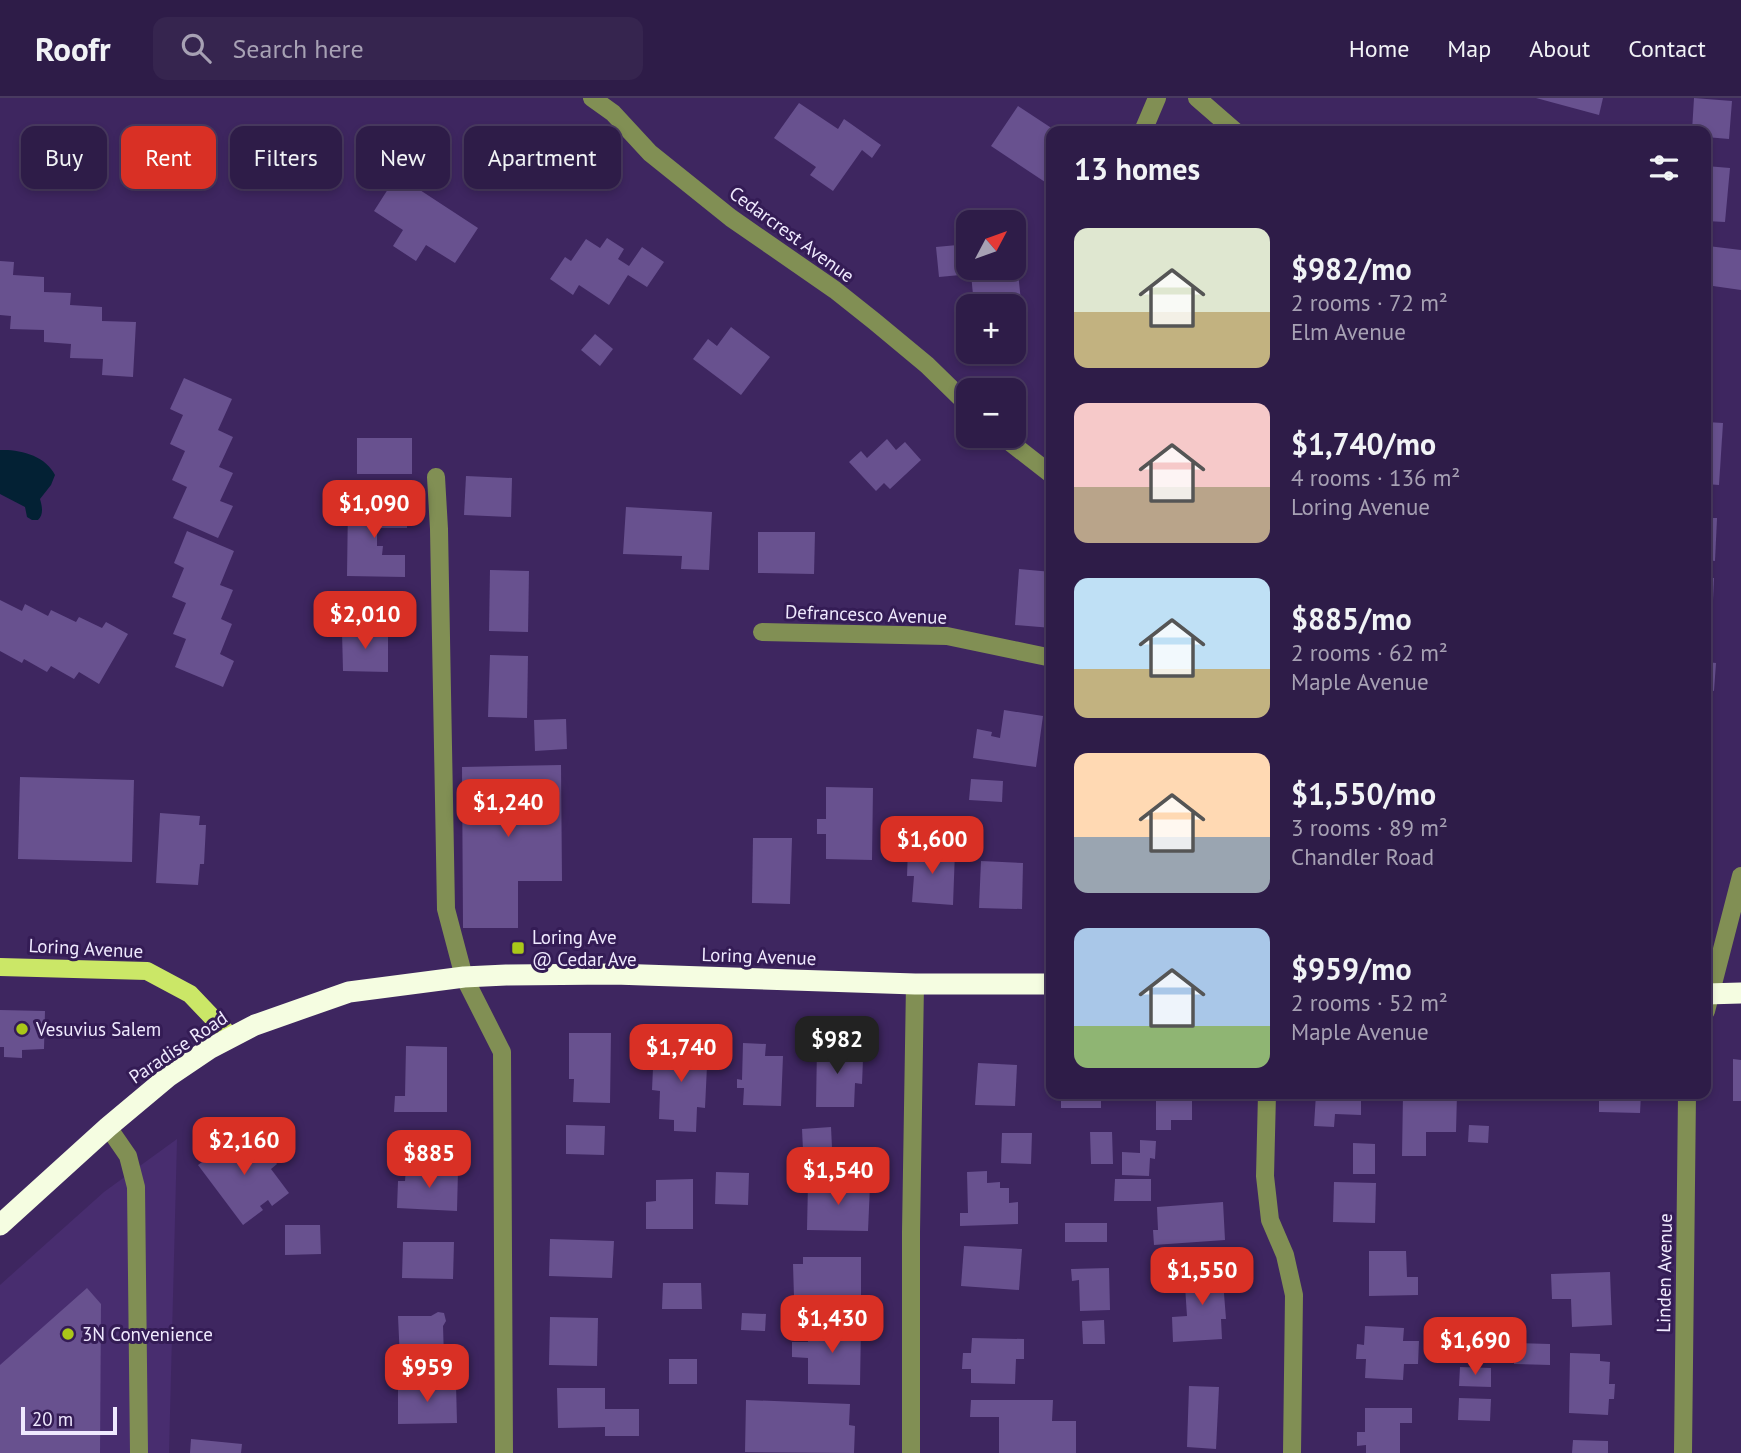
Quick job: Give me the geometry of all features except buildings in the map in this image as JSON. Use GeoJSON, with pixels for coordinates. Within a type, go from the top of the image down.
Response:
{"type":"FeatureCollection","features":[{"type":"Feature","properties":{"kind":"highway","name":"Loring Avenue"},"geometry":{"type":"LineString","coordinates":[[464,977],[614,974],[915,984],[1046,984]]}},
{"type":"Feature","properties":{"kind":"highway","name":"Paradise Road"},"geometry":{"type":"LineString","coordinates":[[0,1225],[108,1126],[169,1076],[230,1036],[349,992],[464,977]]}},
{"type":"Feature","properties":{"kind":"highway"},"geometry":{"type":"LineString","coordinates":[[1711,998],[1741,993]]}},
{"type":"Feature","properties":{"kind":"main road","name":"Loring Avenue"},"geometry":{"type":"LineString","coordinates":[[0,967],[147,971],[190,994],[230,1036]]}},
{"type":"Feature","properties":{"kind":"street","name":"Cedarcrest Avenue"},"geometry":{"type":"LineString","coordinates":[[592,98],[613,113],[650,153],[731,218],[835,290],[927,365],[956,393]]}},
{"type":"Feature","properties":{"kind":"street"},"geometry":{"type":"LineString","coordinates":[[1145,126],[1157,98]]}},
{"type":"Feature","properties":{"kind":"street"},"geometry":{"type":"LineString","coordinates":[[1197,98],[1229,126]]}},
{"type":"Feature","properties":{"kind":"street"},"geometry":{"type":"LineString","coordinates":[[1017,448],[1046,470]]}},
{"type":"Feature","properties":{"kind":"street"},"geometry":{"type":"LineString","coordinates":[[436,477],[446,909],[464,977],[502,1052],[504,1453]]}},
{"type":"Feature","properties":{"kind":"street","name":"Defrancesco Avenue"},"geometry":{"type":"LineString","coordinates":[[762,632],[947,636],[1046,657]]}},
{"type":"Feature","properties":{"kind":"street"},"geometry":{"type":"LineString","coordinates":[[1711,988],[1741,876]]}},
{"type":"Feature","properties":{"kind":"street"},"geometry":{"type":"LineString","coordinates":[[911,1453],[915,984]]}},
{"type":"Feature","properties":{"kind":"street"},"geometry":{"type":"LineString","coordinates":[[1267,1099],[1265,1176],[1270,1220],[1285,1255],[1294,1295],[1292,1453]]}},
{"type":"Feature","properties":{"kind":"street","name":"Linden Avenue"},"geometry":{"type":"LineString","coordinates":[[1683,1453],[1687,1099]]}},
{"type":"Feature","properties":{"kind":"street"},"geometry":{"type":"LineString","coordinates":[[108,1126],[128,1156],[136,1188],[139,1453]]}},
{"type":"Feature","properties":{"kind":"shaded area"},"geometry":{"type":"Polygon","coordinates":[[[177,1139],[169,1453],[0,1453],[0,1285],[104,1192],[177,1139]]]}},
{"type":"Feature","properties":{"kind":"water"},"geometry":{"type":"Polygon","coordinates":[[[0,450],[16,451],[39,458],[55,475],[40,499],[42,513],[38,520],[27,517],[25,507],[0,494],[0,450]]]}},
{"type":"Feature","properties":{"kind":"place","name":"Loring Ave @ Cedar Ave"},"geometry":{"type":"Point","coordinates":[518,948]}},
{"type":"Feature","properties":{"kind":"place","name":"Vesuvius Salem"},"geometry":{"type":"Point","coordinates":[22,1029]}},
{"type":"Feature","properties":{"kind":"place","name":"3N Convenience"},"geometry":{"type":"Point","coordinates":[68,1334]}}]}
